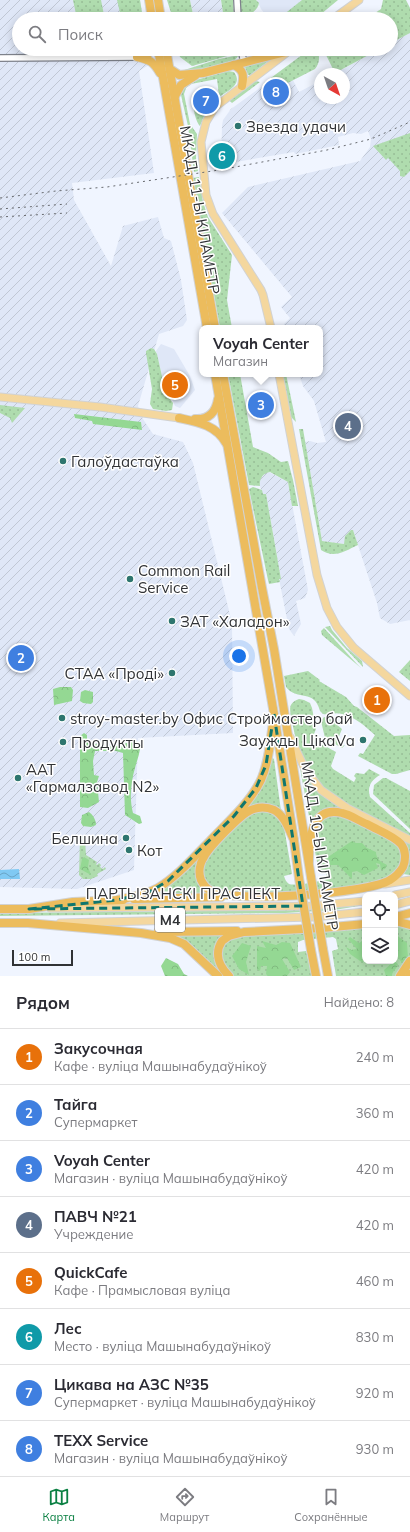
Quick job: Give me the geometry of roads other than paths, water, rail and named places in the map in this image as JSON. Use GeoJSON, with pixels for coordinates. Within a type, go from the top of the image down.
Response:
{"type":"FeatureCollection","features":[{"type":"Feature","properties":{"kind":"highway"},"geometry":{"type":"LineString","coordinates":[[149,0],[151,12]]}},
{"type":"Feature","properties":{"kind":"highway"},"geometry":{"type":"LineString","coordinates":[[158,0],[160,12]]}},
{"type":"Feature","properties":{"kind":"highway","name":"МКАД, 11-Ы КІЛАМЕТР"},"geometry":{"type":"LineString","coordinates":[[159,56],[206,325]]}},
{"type":"Feature","properties":{"kind":"highway","name":"МКАД, 11-Ы КІЛАМЕТР"},"geometry":{"type":"LineString","coordinates":[[167,56],[214,325]]}},
{"type":"Feature","properties":{"kind":"highway"},"geometry":{"type":"LineString","coordinates":[[174,96],[181,84],[190,78],[203,73],[269,56]]}},
{"type":"Feature","properties":{"kind":"highway"},"geometry":{"type":"LineString","coordinates":[[137,57],[154,63],[163,76]]}},
{"type":"Feature","properties":{"kind":"highway"},"geometry":{"type":"LineString","coordinates":[[234,65],[240,68],[243,72],[244,76],[242,86]]}},
{"type":"Feature","properties":{"kind":"highway"},"geometry":{"type":"LineString","coordinates":[[170,69],[180,75],[203,73]]}},
{"type":"Feature","properties":{"kind":"highway"},"geometry":{"type":"LineString","coordinates":[[216,377],[228,447]]}},
{"type":"Feature","properties":{"kind":"highway","name":"МКАД, 10-Ы КІЛАМЕТР"},"geometry":{"type":"LineString","coordinates":[[224,377],[274,649],[328,976]]}},
{"type":"Feature","properties":{"kind":"highway"},"geometry":{"type":"LineString","coordinates":[[179,418],[199,419],[208,416],[215,410],[219,395]]}},
{"type":"Feature","properties":{"kind":"highway"},"geometry":{"type":"LineString","coordinates":[[179,418],[212,427],[222,437],[228,447]]}},
{"type":"Feature","properties":{"kind":"highway","name":"МКАД, 10-Ы КІЛАМЕТР"},"geometry":{"type":"LineString","coordinates":[[228,447],[274,714],[315,976]]}},
{"type":"Feature","properties":{"kind":"highway"},"geometry":{"type":"LineString","coordinates":[[117,900],[149,892],[168,881],[184,867],[246,802],[261,780],[266,765],[274,714]]}},
{"type":"Feature","properties":{"kind":"highway"},"geometry":{"type":"LineString","coordinates":[[239,896],[215,893],[208,889],[201,879],[200,868],[203,858],[208,851],[243,815],[257,808],[275,811],[283,819],[294,840]]}},
{"type":"Feature","properties":{"kind":"highway"},"geometry":{"type":"LineString","coordinates":[[29,909],[73,902],[239,896],[292,896],[363,888],[389,881],[399,872],[403,866],[405,858],[403,848],[398,842],[388,835],[343,813],[327,813],[318,820],[311,830],[308,861]]}},
{"type":"Feature","properties":{"kind":"highway","name":"ПАРТЫЗАНСКІ ПРАСПЕКТ"},"geometry":{"type":"LineString","coordinates":[[0,909],[29,909]]}},
{"type":"Feature","properties":{"kind":"highway"},"geometry":{"type":"LineString","coordinates":[[398,916],[410,913]]}},
{"type":"Feature","properties":{"kind":"highway"},"geometry":{"type":"LineString","coordinates":[[398,922],[410,925]]}},
{"type":"Feature","properties":{"kind":"highway","name":"ПАРТЫЗАНСКІ ПРАСПЕКТ"},"geometry":{"type":"LineString","coordinates":[[0,923],[28,923]]}},
{"type":"Feature","properties":{"kind":"highway"},"geometry":{"type":"LineString","coordinates":[[28,923],[163,936],[177,940],[184,944],[218,976]]}},
{"type":"Feature","properties":{"kind":"highway"},"geometry":{"type":"LineString","coordinates":[[142,933],[322,928],[362,924]]}},
{"type":"Feature","properties":{"kind":"highway"},"geometry":{"type":"LineString","coordinates":[[229,976],[220,965],[218,959],[220,944],[222,941],[239,932],[268,930]]}},
{"type":"Feature","properties":{"kind":"highway"},"geometry":{"type":"LineString","coordinates":[[400,976],[410,961]]}},
{"type":"Feature","properties":{"kind":"main road"},"geometry":{"type":"LineString","coordinates":[[343,12],[359,0]]}},
{"type":"Feature","properties":{"kind":"main road"},"geometry":{"type":"LineString","coordinates":[[270,325],[263,295],[215,218],[206,195],[201,142],[206,122],[215,107],[283,56]]}},
{"type":"Feature","properties":{"kind":"main road"},"geometry":{"type":"LineString","coordinates":[[280,377],[317,575],[327,608],[337,627],[354,648],[410,696]]}},
{"type":"Feature","properties":{"kind":"main road"},"geometry":{"type":"LineString","coordinates":[[0,397],[100,407],[179,418]]}},
{"type":"Feature","properties":{"kind":"main road"},"geometry":{"type":"LineString","coordinates":[[287,729],[303,765],[321,790],[348,808],[410,840]]}},
{"type":"Feature","properties":{"kind":"main road"},"geometry":{"type":"LineString","coordinates":[[363,888],[410,880]]}},
{"type":"Feature","properties":{"kind":"main road"},"geometry":{"type":"LineString","coordinates":[[398,894],[410,892]]}},
{"type":"Feature","properties":{"kind":"main road","name":"ПАРТЫЗАНСКІ ПРАСПЕКТ"},"geometry":{"type":"LineString","coordinates":[[29,909],[311,906],[362,901]]}},
{"type":"Feature","properties":{"kind":"main road"},"geometry":{"type":"LineString","coordinates":[[398,904],[410,901]]}},
{"type":"Feature","properties":{"kind":"main road","name":"ПАРТЫЗАНСКІ ПРАСПЕКТ"},"geometry":{"type":"LineString","coordinates":[[28,923],[313,917],[362,912]]}},
{"type":"Feature","properties":{"kind":"street"},"geometry":{"type":"LineString","coordinates":[[236,0],[237,12]]}},
{"type":"Feature","properties":{"kind":"street"},"geometry":{"type":"LineString","coordinates":[[242,56],[244,63]]}},
{"type":"Feature","properties":{"kind":"street"},"geometry":{"type":"LineString","coordinates":[[0,58],[137,57]]}},
{"type":"Feature","properties":{"kind":"water"},"geometry":{"type":"Polygon","coordinates":[[[19,869],[20,879],[0,879],[0,870],[19,869]]]}},
{"type":"Feature","properties":{"kind":"railway"},"geometry":{"type":"LineString","coordinates":[[0,198],[56,191],[107,187],[219,170],[327,150],[371,139],[410,122]]}},
{"type":"Feature","properties":{"kind":"railway"},"geometry":{"type":"LineString","coordinates":[[0,209],[67,204]]}},
{"type":"Feature","properties":{"kind":"railway"},"geometry":{"type":"LineString","coordinates":[[0,217],[67,213]]}},
{"type":"Feature","properties":{"kind":"place","name":"TEXX Service"},"geometry":{"type":"Point","coordinates":[276,92]}},
{"type":"Feature","properties":{"kind":"place","name":"Цикава на АЗС №35"},"geometry":{"type":"Point","coordinates":[206,101]}},
{"type":"Feature","properties":{"kind":"place","name":"Звезда удачи"},"geometry":{"type":"Point","coordinates":[238,126]}},
{"type":"Feature","properties":{"kind":"place","name":"Лес"},"geometry":{"type":"Point","coordinates":[222,156]}},
{"type":"Feature","properties":{"kind":"place","name":"QuickCafe"},"geometry":{"type":"Point","coordinates":[175,385]}},
{"type":"Feature","properties":{"kind":"place","name":"Voyah Center"},"geometry":{"type":"Point","coordinates":[261,405]}},
{"type":"Feature","properties":{"kind":"place","name":"ПАВЧ №21"},"geometry":{"type":"Point","coordinates":[348,426]}},
{"type":"Feature","properties":{"kind":"place","name":"Галоўдастаўка"},"geometry":{"type":"Point","coordinates":[63,461]}},
{"type":"Feature","properties":{"kind":"place","name":"Common Rail Service"},"geometry":{"type":"Point","coordinates":[130,579]}},
{"type":"Feature","properties":{"kind":"place","name":"ЗАТ «Халадон»"},"geometry":{"type":"Point","coordinates":[172,621]}},
{"type":"Feature","properties":{"kind":"place","name":"Тайга"},"geometry":{"type":"Point","coordinates":[21,658]}},
{"type":"Feature","properties":{"kind":"place","name":"СТАА «Проді»"},"geometry":{"type":"Point","coordinates":[172,673]}},
{"type":"Feature","properties":{"kind":"place","name":"Закусочная"},"geometry":{"type":"Point","coordinates":[377,700]}},
{"type":"Feature","properties":{"kind":"place","name":"stroy-master.by Офис Строймастер бай"},"geometry":{"type":"Point","coordinates":[62,718]}},
{"type":"Feature","properties":{"kind":"place","name":"Заужды ЦікаVа"},"geometry":{"type":"Point","coordinates":[363,740]}},
{"type":"Feature","properties":{"kind":"place","name":"Продукты"},"geometry":{"type":"Point","coordinates":[63,742]}},
{"type":"Feature","properties":{"kind":"place","name":"ААТ «Гармалзавод N2»"},"geometry":{"type":"Point","coordinates":[18,778]}},
{"type":"Feature","properties":{"kind":"place","name":"Белшина"},"geometry":{"type":"Point","coordinates":[126,838]}},
{"type":"Feature","properties":{"kind":"place","name":"Кот"},"geometry":{"type":"Point","coordinates":[129,850]}}]}
